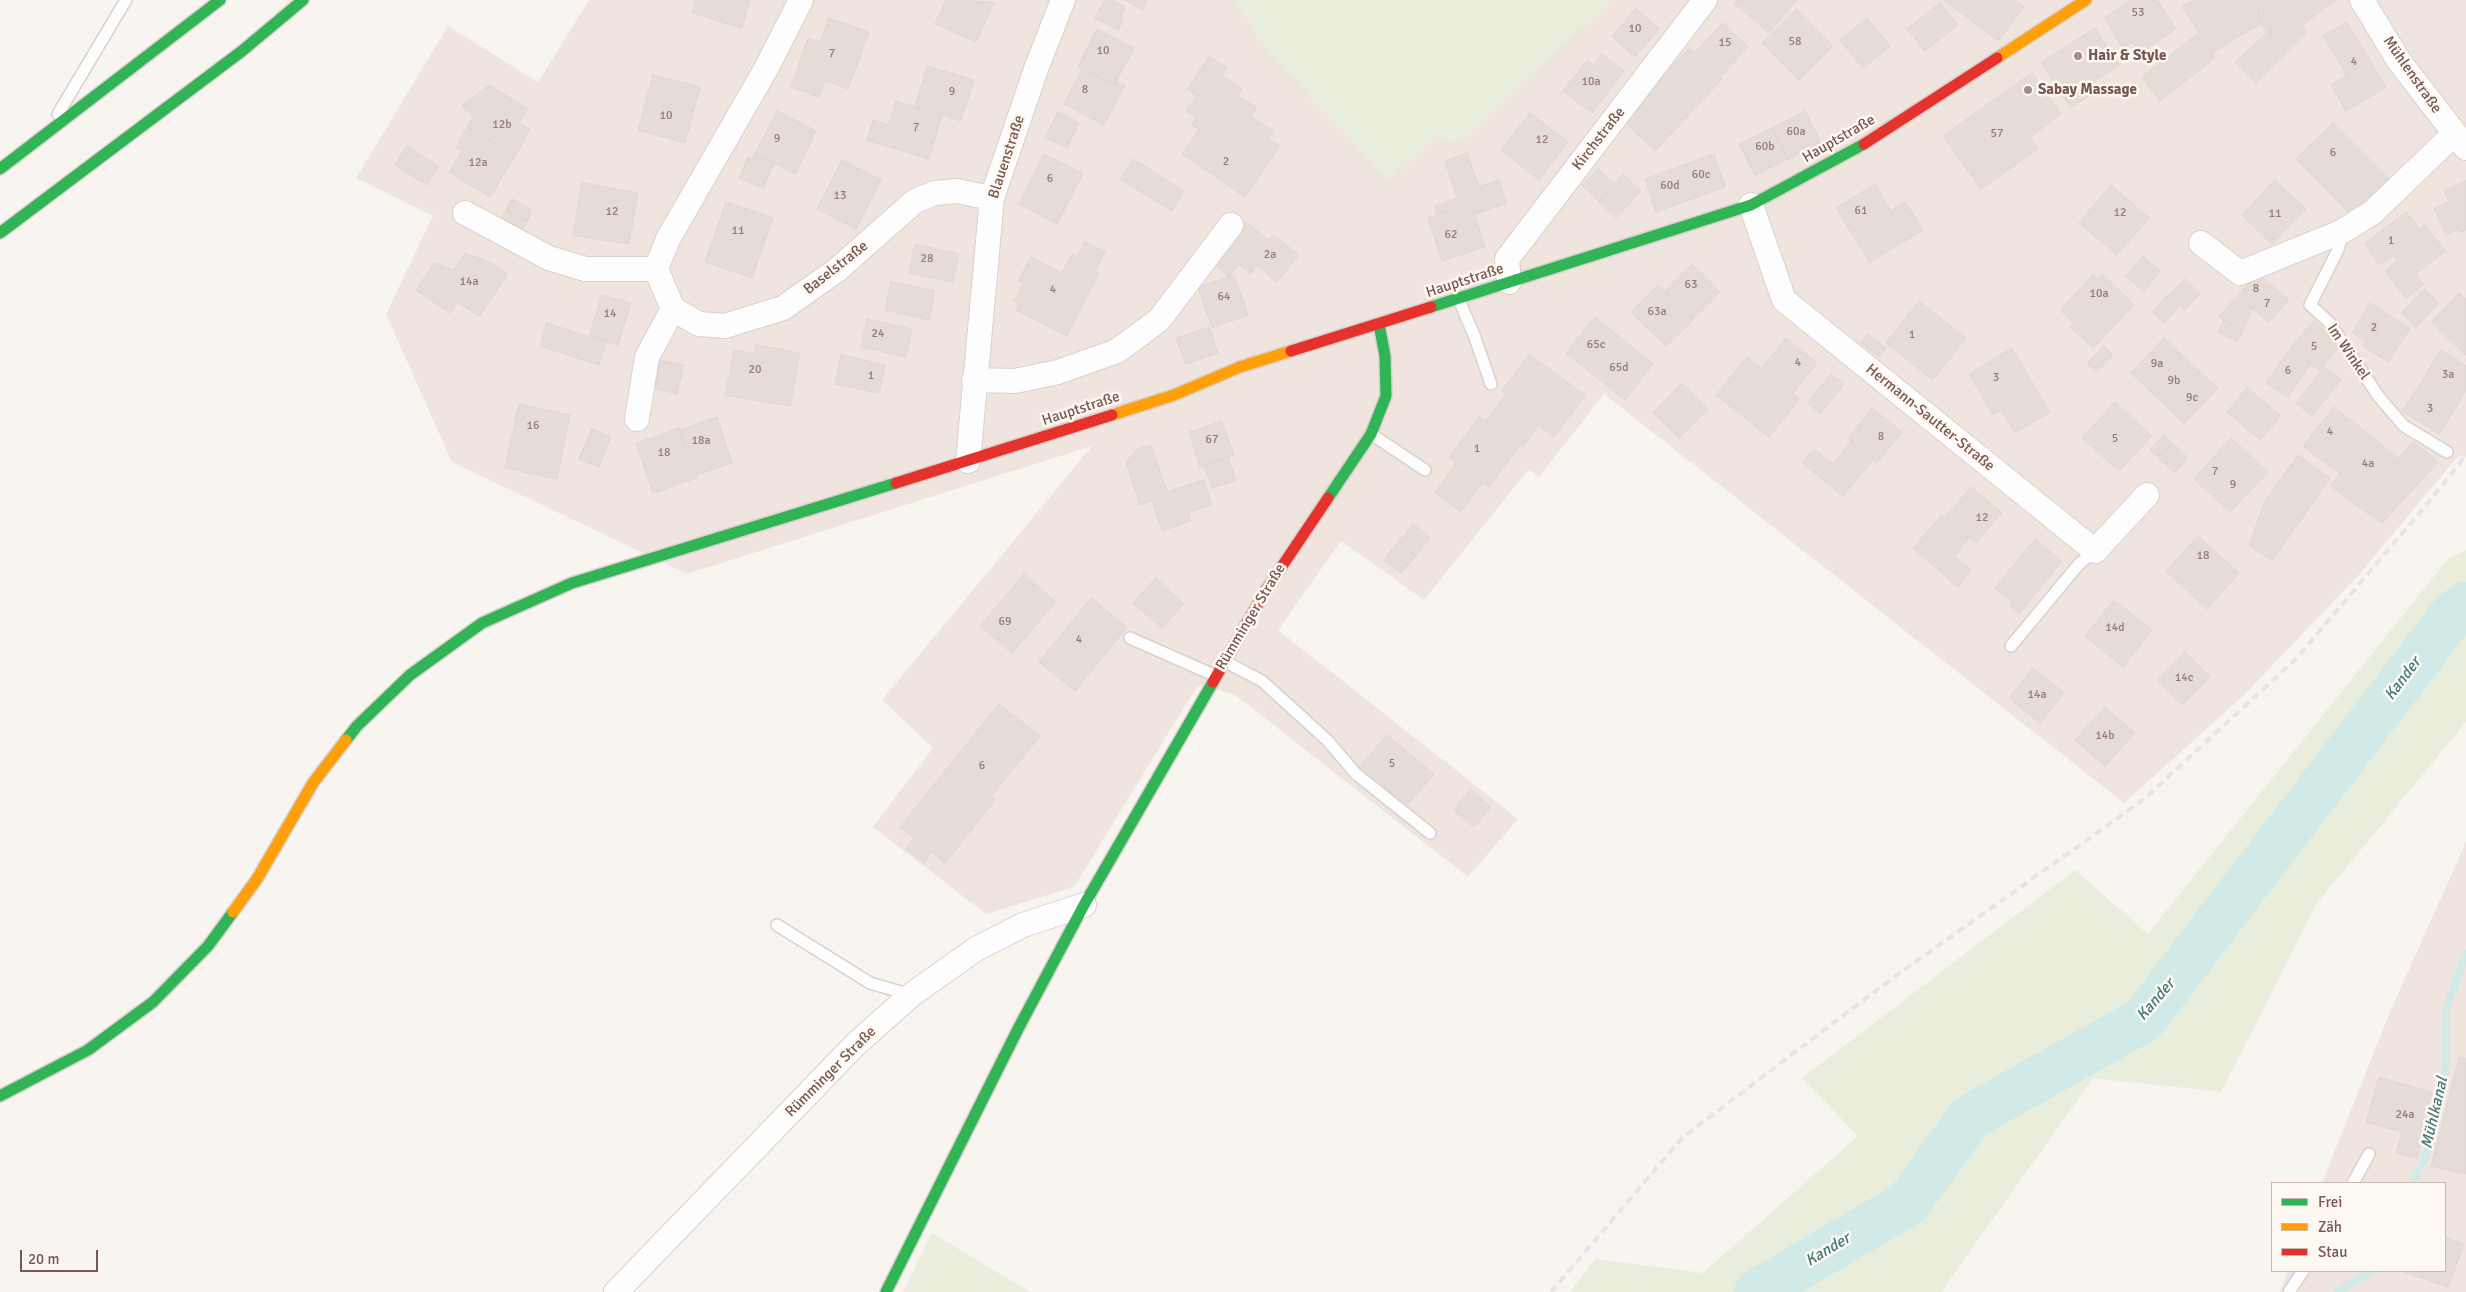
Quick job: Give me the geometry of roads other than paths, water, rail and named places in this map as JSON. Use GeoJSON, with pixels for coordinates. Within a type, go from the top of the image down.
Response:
{"type":"FeatureCollection","features":[{"type":"Feature","properties":{"kind":"main road"},"geometry":{"type":"LineString","coordinates":[[0,168],[46,135],[220,0]]}},
{"type":"Feature","properties":{"kind":"main road"},"geometry":{"type":"LineString","coordinates":[[0,233],[242,51],[303,0]]}},
{"type":"Feature","properties":{"kind":"main road","name":"Hauptstraße"},"geometry":{"type":"LineString","coordinates":[[0,1096],[15,1090],[88,1050],[153,1002],[208,946],[257,878],[313,783],[357,726],[410,675],[482,623],[572,583],[968,461],[1174,395],[1240,367],[1459,300],[1509,282],[1752,205],[1847,155],[2086,0]]}},
{"type":"Feature","properties":{"kind":"main road","name":"Rümminger Straße"},"geometry":{"type":"LineString","coordinates":[[886,1292],[1018,1029],[1084,905],[1266,590],[1372,434],[1386,396],[1385,356],[1379,324]]}},
{"type":"Feature","properties":{"kind":"street"},"geometry":{"type":"LineString","coordinates":[[637,419],[647,357],[673,309],[656,269],[668,239],[767,67],[801,0]]}},
{"type":"Feature","properties":{"kind":"street","name":"Blauenstraße"},"geometry":{"type":"LineString","coordinates":[[968,461],[992,198],[1036,69],[1063,0]]}},
{"type":"Feature","properties":{"kind":"street","name":"Kirchstraße"},"geometry":{"type":"LineString","coordinates":[[1509,282],[1506,259],[1705,0]]}},
{"type":"Feature","properties":{"kind":"street","name":"Mühlenstraße"},"geometry":{"type":"LineString","coordinates":[[2362,0],[2399,61],[2460,141]]}},
{"type":"Feature","properties":{"kind":"street"},"geometry":{"type":"LineString","coordinates":[[2201,243],[2240,273],[2343,231],[2373,212],[2460,141]]}},
{"type":"Feature","properties":{"kind":"street","name":"Baselstraße"},"geometry":{"type":"LineString","coordinates":[[673,309],[699,324],[725,326],[783,308],[837,270],[915,201],[935,192],[956,191],[992,198]]}},
{"type":"Feature","properties":{"kind":"street","name":"Hermann-Sautter-Straße"},"geometry":{"type":"LineString","coordinates":[[1752,205],[1784,300],[2095,551]]}},
{"type":"Feature","properties":{"kind":"street"},"geometry":{"type":"LineString","coordinates":[[465,213],[549,258],[585,268],[656,269]]}},
{"type":"Feature","properties":{"kind":"street"},"geometry":{"type":"LineString","coordinates":[[974,380],[1014,381],[1058,372],[1117,351],[1159,320],[1231,225]]}},
{"type":"Feature","properties":{"kind":"street"},"geometry":{"type":"LineString","coordinates":[[2095,551],[2147,495]]}},
{"type":"Feature","properties":{"kind":"street","name":"Rümminger Straße"},"geometry":{"type":"LineString","coordinates":[[616,1292],[856,1044],[911,995],[976,949],[1023,925],[1084,905]]}},
{"type":"Feature","properties":{"kind":"lane"},"geometry":{"type":"LineString","coordinates":[[46,135],[126,0]]}},
{"type":"Feature","properties":{"kind":"lane","name":"Im Winkel"},"geometry":{"type":"LineString","coordinates":[[2343,231],[2338,250],[2310,305],[2329,322],[2379,397],[2404,426],[2447,452]]}},
{"type":"Feature","properties":{"kind":"lane"},"geometry":{"type":"LineString","coordinates":[[1459,300],[1474,335],[1491,384]]}},
{"type":"Feature","properties":{"kind":"lane"},"geometry":{"type":"LineString","coordinates":[[1372,434],[1425,470]]}},
{"type":"Feature","properties":{"kind":"lane"},"geometry":{"type":"LineString","coordinates":[[2011,646],[2079,564],[2095,551]]}},
{"type":"Feature","properties":{"kind":"lane"},"geometry":{"type":"LineString","coordinates":[[1130,638],[1216,676]]}},
{"type":"Feature","properties":{"kind":"lane"},"geometry":{"type":"LineString","coordinates":[[1224,661],[1262,681],[1327,740],[1356,774],[1430,833]]}},
{"type":"Feature","properties":{"kind":"lane"},"geometry":{"type":"LineString","coordinates":[[777,925],[870,984],[911,995]]}},
{"type":"Feature","properties":{"kind":"lane"},"geometry":{"type":"LineString","coordinates":[[2353,1182],[2369,1154]]}},
{"type":"Feature","properties":{"kind":"lane"},"geometry":{"type":"LineString","coordinates":[[2288,1292],[2302,1272]]}},
{"type":"Feature","properties":{"kind":"waterway","name":"Kander"},"geometry":{"type":"LineString","coordinates":[[1757,1292],[1908,1203],[1970,1117],[2143,1020],[2453,614],[2466,605]]}},
{"type":"Feature","properties":{"kind":"waterway","name":"Mühlkanal"},"geometry":{"type":"LineString","coordinates":[[2413,1182],[2425,1158],[2445,1079],[2446,1009],[2466,954]]}},
{"type":"Feature","properties":{"kind":"waterway","name":"Mühlkanal"},"geometry":{"type":"LineString","coordinates":[[2337,1292],[2370,1272]]}},
{"type":"Feature","properties":{"kind":"railway"},"geometry":{"type":"LineString","coordinates":[[1551,1292],[1682,1138],[1890,980],[2143,800],[2296,659],[2466,455]]}},
{"type":"Feature","properties":{"kind":"place","name":"Hair & Style"},"geometry":{"type":"Point","coordinates":[2078,56]}},
{"type":"Feature","properties":{"kind":"place","name":"Sabay Massage"},"geometry":{"type":"Point","coordinates":[2028,90]}}]}
